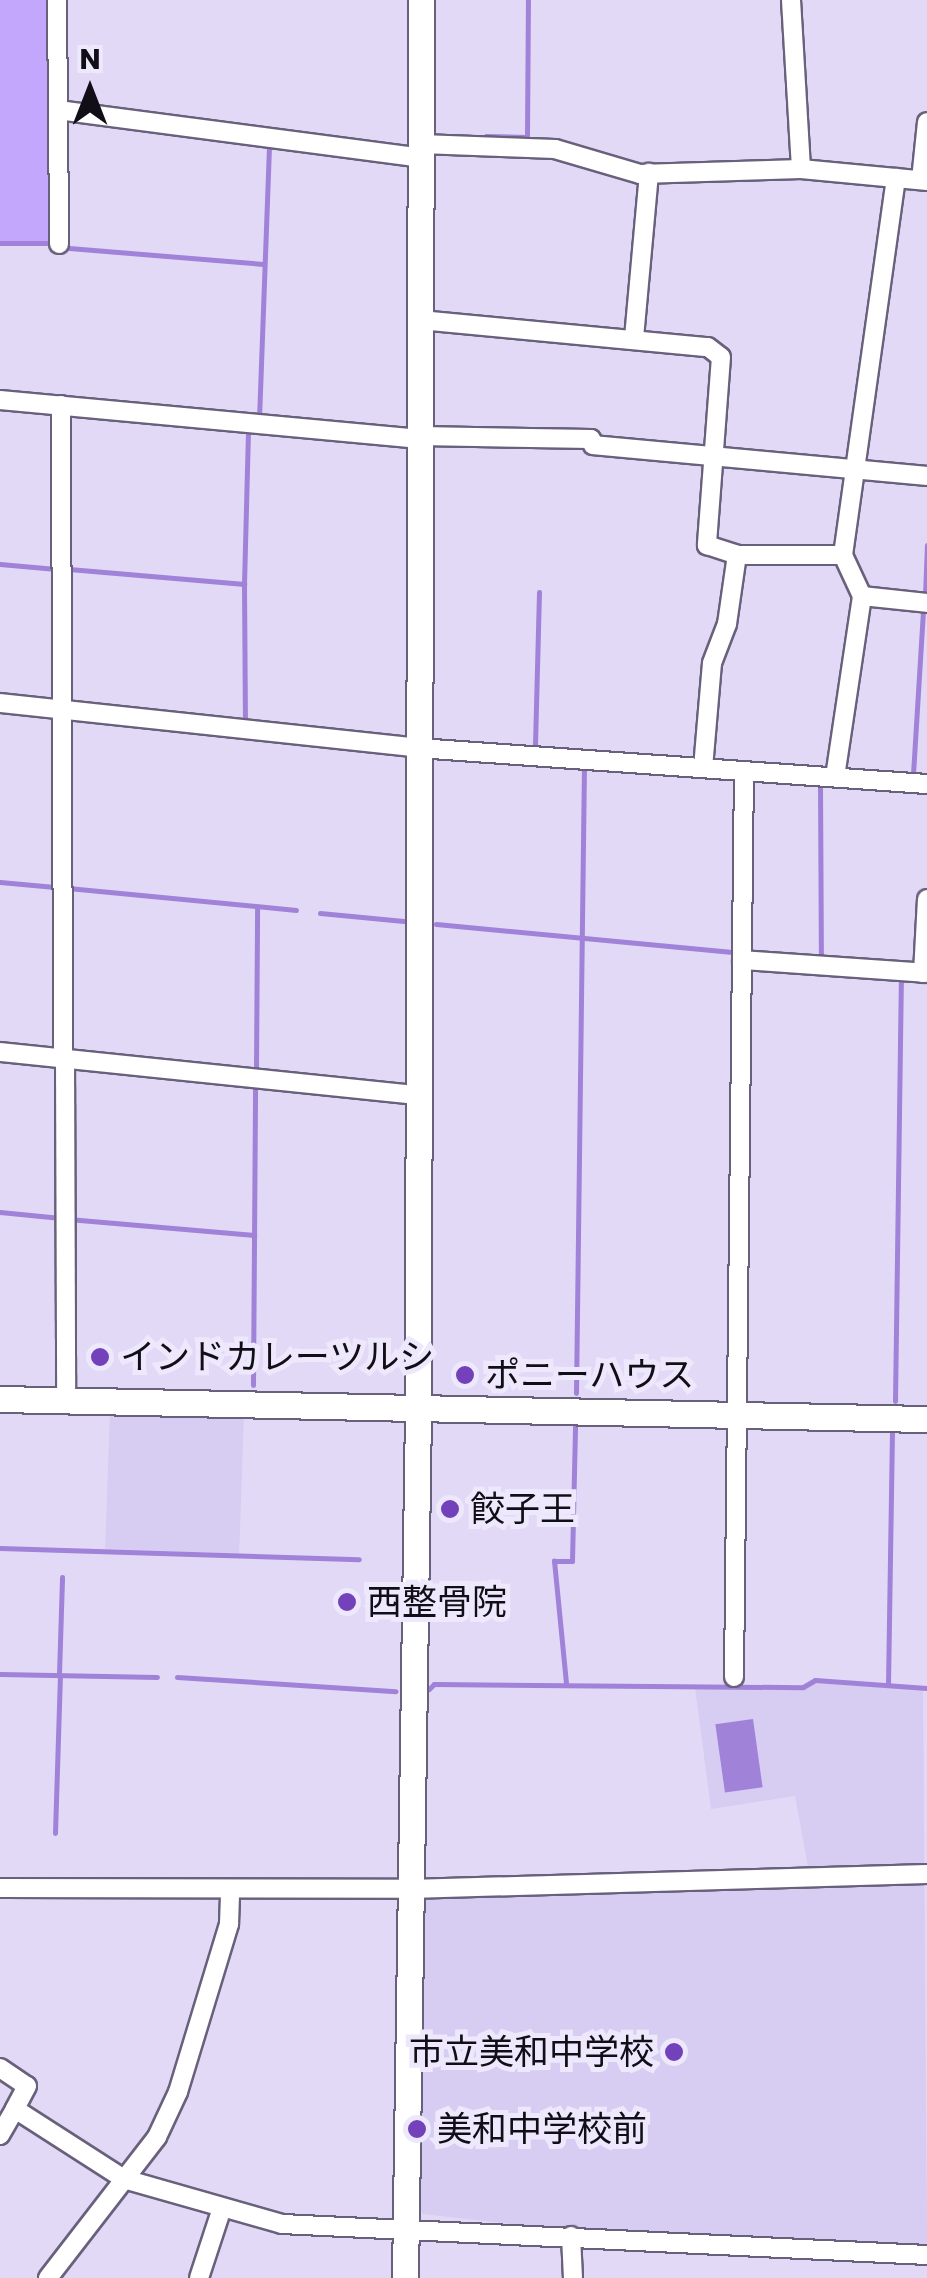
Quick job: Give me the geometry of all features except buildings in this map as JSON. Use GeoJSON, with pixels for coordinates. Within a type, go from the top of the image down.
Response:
{"type":"FeatureCollection","features":[{"type":"Feature","properties":{"kind":"street"},"geometry":{"type":"LineString","coordinates":[[57,0],[59,244]]}},
{"type":"Feature","properties":{"kind":"street"},"geometry":{"type":"LineString","coordinates":[[405,2278],[418,1408],[422,0]]}},
{"type":"Feature","properties":{"kind":"street"},"geometry":{"type":"LineString","coordinates":[[791,0],[801,169]]}},
{"type":"Feature","properties":{"kind":"street"},"geometry":{"type":"LineString","coordinates":[[58,110],[421,151],[555,149],[649,174],[801,169],[924,181],[927,122]]}},
{"type":"Feature","properties":{"kind":"street"},"geometry":{"type":"LineString","coordinates":[[634,338],[649,174]]}},
{"type":"Feature","properties":{"kind":"street"},"geometry":{"type":"LineString","coordinates":[[835,777],[862,596],[844,555],[896,178]]}},
{"type":"Feature","properties":{"kind":"street"},"geometry":{"type":"LineString","coordinates":[[420,320],[708,347],[721,357],[707,545],[736,555],[844,555]]}},
{"type":"Feature","properties":{"kind":"street"},"geometry":{"type":"LineString","coordinates":[[0,400],[420,438],[591,438],[593,445],[927,476]]}},
{"type":"Feature","properties":{"kind":"street"},"geometry":{"type":"LineString","coordinates":[[61,405],[66,1400]]}},
{"type":"Feature","properties":{"kind":"street"},"geometry":{"type":"LineString","coordinates":[[704,768],[712,663],[728,624],[736,555]]}},
{"type":"Feature","properties":{"kind":"street"},"geometry":{"type":"LineString","coordinates":[[862,596],[927,602]]}},
{"type":"Feature","properties":{"kind":"street"},"geometry":{"type":"LineString","coordinates":[[0,703],[418,748],[927,784]]}},
{"type":"Feature","properties":{"kind":"street"},"geometry":{"type":"LineString","coordinates":[[734,1677],[744,771]]}},
{"type":"Feature","properties":{"kind":"street"},"geometry":{"type":"LineString","coordinates":[[742,960],[925,973],[927,898]]}},
{"type":"Feature","properties":{"kind":"street"},"geometry":{"type":"LineString","coordinates":[[0,1052],[418,1095]]}},
{"type":"Feature","properties":{"kind":"street"},"geometry":{"type":"LineString","coordinates":[[0,1399],[927,1419]]}},
{"type":"Feature","properties":{"kind":"street"},"geometry":{"type":"LineString","coordinates":[[0,1888],[410,1889],[927,1874]]}},
{"type":"Feature","properties":{"kind":"street"},"geometry":{"type":"LineString","coordinates":[[48,2278],[157,2138],[178,2092],[229,1924],[230,1890]]}},
{"type":"Feature","properties":{"kind":"street"},"geometry":{"type":"LineString","coordinates":[[0,2068],[27,2086],[0,2135]]}},
{"type":"Feature","properties":{"kind":"street"},"geometry":{"type":"LineString","coordinates":[[15,2108],[124,2178],[221,2212],[282,2224],[927,2255]]}},
{"type":"Feature","properties":{"kind":"street"},"geometry":{"type":"LineString","coordinates":[[199,2278],[221,2212]]}},
{"type":"Feature","properties":{"kind":"street"},"geometry":{"type":"LineString","coordinates":[[570,2236],[573,2278]]}},
{"type":"Feature","properties":{"kind":"shaded area"},"geometry":{"type":"Polygon","coordinates":[[[0,0],[49,0],[49,241],[0,241],[0,0]]]}},
{"type":"Feature","properties":{"kind":"shaded area"},"geometry":{"type":"Polygon","coordinates":[[[110,1411],[244,1416],[239,1554],[105,1549],[110,1411]]]}},
{"type":"Feature","properties":{"kind":"shaded area","name":"市立美和中学校"},"geometry":{"type":"Polygon","coordinates":[[[816,1682],[923,1689],[927,2247],[538,2227],[423,2214],[418,2204],[425,1899],[812,1889],[795,1796],[711,1809],[695,1687],[803,1689],[816,1682]]]}},
{"type":"Feature","properties":{"kind":"shaded area"},"geometry":{"type":"Polygon","coordinates":[[[753,1719],[763,1787],[725,1793],[715,1724],[753,1719]]]}},
{"type":"Feature","properties":{"kind":"waterway"},"geometry":{"type":"LineString","coordinates":[[486,136],[527,137],[528,0]]}},
{"type":"Feature","properties":{"kind":"waterway"},"geometry":{"type":"LineString","coordinates":[[259,419],[269,144]]}},
{"type":"Feature","properties":{"kind":"waterway"},"geometry":{"type":"LineString","coordinates":[[0,243],[53,243]]}},
{"type":"Feature","properties":{"kind":"waterway"},"geometry":{"type":"LineString","coordinates":[[69,248],[263,264]]}},
{"type":"Feature","properties":{"kind":"waterway"},"geometry":{"type":"LineString","coordinates":[[244,584],[248,433]]}},
{"type":"Feature","properties":{"kind":"waterway"},"geometry":{"type":"LineString","coordinates":[[925,596],[927,545]]}},
{"type":"Feature","properties":{"kind":"waterway"},"geometry":{"type":"LineString","coordinates":[[0,564],[56,569]]}},
{"type":"Feature","properties":{"kind":"waterway"},"geometry":{"type":"LineString","coordinates":[[69,569],[244,584],[245,723]]}},
{"type":"Feature","properties":{"kind":"waterway"},"geometry":{"type":"LineString","coordinates":[[539,592],[535,748],[540,748]]}},
{"type":"Feature","properties":{"kind":"waterway"},"geometry":{"type":"LineString","coordinates":[[913,774],[923,609]]}},
{"type":"Feature","properties":{"kind":"waterway"},"geometry":{"type":"LineString","coordinates":[[576,1393],[584,769]]}},
{"type":"Feature","properties":{"kind":"waterway"},"geometry":{"type":"LineString","coordinates":[[820,783],[821,960]]}},
{"type":"Feature","properties":{"kind":"waterway"},"geometry":{"type":"LineString","coordinates":[[0,882],[55,887]]}},
{"type":"Feature","properties":{"kind":"waterway"},"geometry":{"type":"LineString","coordinates":[[68,888],[296,910]]}},
{"type":"Feature","properties":{"kind":"waterway"},"geometry":{"type":"LineString","coordinates":[[256,1068],[257,907]]}},
{"type":"Feature","properties":{"kind":"waterway"},"geometry":{"type":"LineString","coordinates":[[320,913],[404,921]]}},
{"type":"Feature","properties":{"kind":"waterway"},"geometry":{"type":"LineString","coordinates":[[436,924],[730,952]]}},
{"type":"Feature","properties":{"kind":"waterway"},"geometry":{"type":"LineString","coordinates":[[895,1401],[901,981]]}},
{"type":"Feature","properties":{"kind":"waterway"},"geometry":{"type":"LineString","coordinates":[[253,1385],[255,1088]]}},
{"type":"Feature","properties":{"kind":"waterway"},"geometry":{"type":"LineString","coordinates":[[0,1212],[61,1218]]}},
{"type":"Feature","properties":{"kind":"waterway"},"geometry":{"type":"LineString","coordinates":[[68,1219],[254,1235]]}},
{"type":"Feature","properties":{"kind":"waterway"},"geometry":{"type":"LineString","coordinates":[[566,1683],[554,1561],[572,1561],[575,1425]]}},
{"type":"Feature","properties":{"kind":"waterway"},"geometry":{"type":"LineString","coordinates":[[888,1685],[892,1431]]}},
{"type":"Feature","properties":{"kind":"waterway"},"geometry":{"type":"LineString","coordinates":[[0,1548],[359,1559]]}},
{"type":"Feature","properties":{"kind":"waterway"},"geometry":{"type":"LineString","coordinates":[[59,1674],[62,1577]]}},
{"type":"Feature","properties":{"kind":"waterway"},"geometry":{"type":"LineString","coordinates":[[0,1674],[157,1677]]}},
{"type":"Feature","properties":{"kind":"waterway"},"geometry":{"type":"LineString","coordinates":[[55,1833],[60,1675]]}},
{"type":"Feature","properties":{"kind":"waterway"},"geometry":{"type":"LineString","coordinates":[[177,1677],[396,1691]]}},
{"type":"Feature","properties":{"kind":"waterway"},"geometry":{"type":"LineString","coordinates":[[429,1689],[434,1684],[803,1687],[815,1680],[927,1688]]}},
{"type":"Feature","properties":{"kind":"place","name":"インドカレーツルシ"},"geometry":{"type":"Point","coordinates":[100,1357]}},
{"type":"Feature","properties":{"kind":"place","name":"ポニーハウス"},"geometry":{"type":"Point","coordinates":[465,1375]}},
{"type":"Feature","properties":{"kind":"place","name":"餃子王"},"geometry":{"type":"Point","coordinates":[450,1509]}},
{"type":"Feature","properties":{"kind":"place","name":"西整骨院"},"geometry":{"type":"Point","coordinates":[347,1602]}},
{"type":"Feature","properties":{"kind":"place","name":"市立美和中学校"},"geometry":{"type":"Point","coordinates":[674,2052]}},
{"type":"Feature","properties":{"kind":"place","name":"美和中学校前"},"geometry":{"type":"Point","coordinates":[417,2129]}}]}
